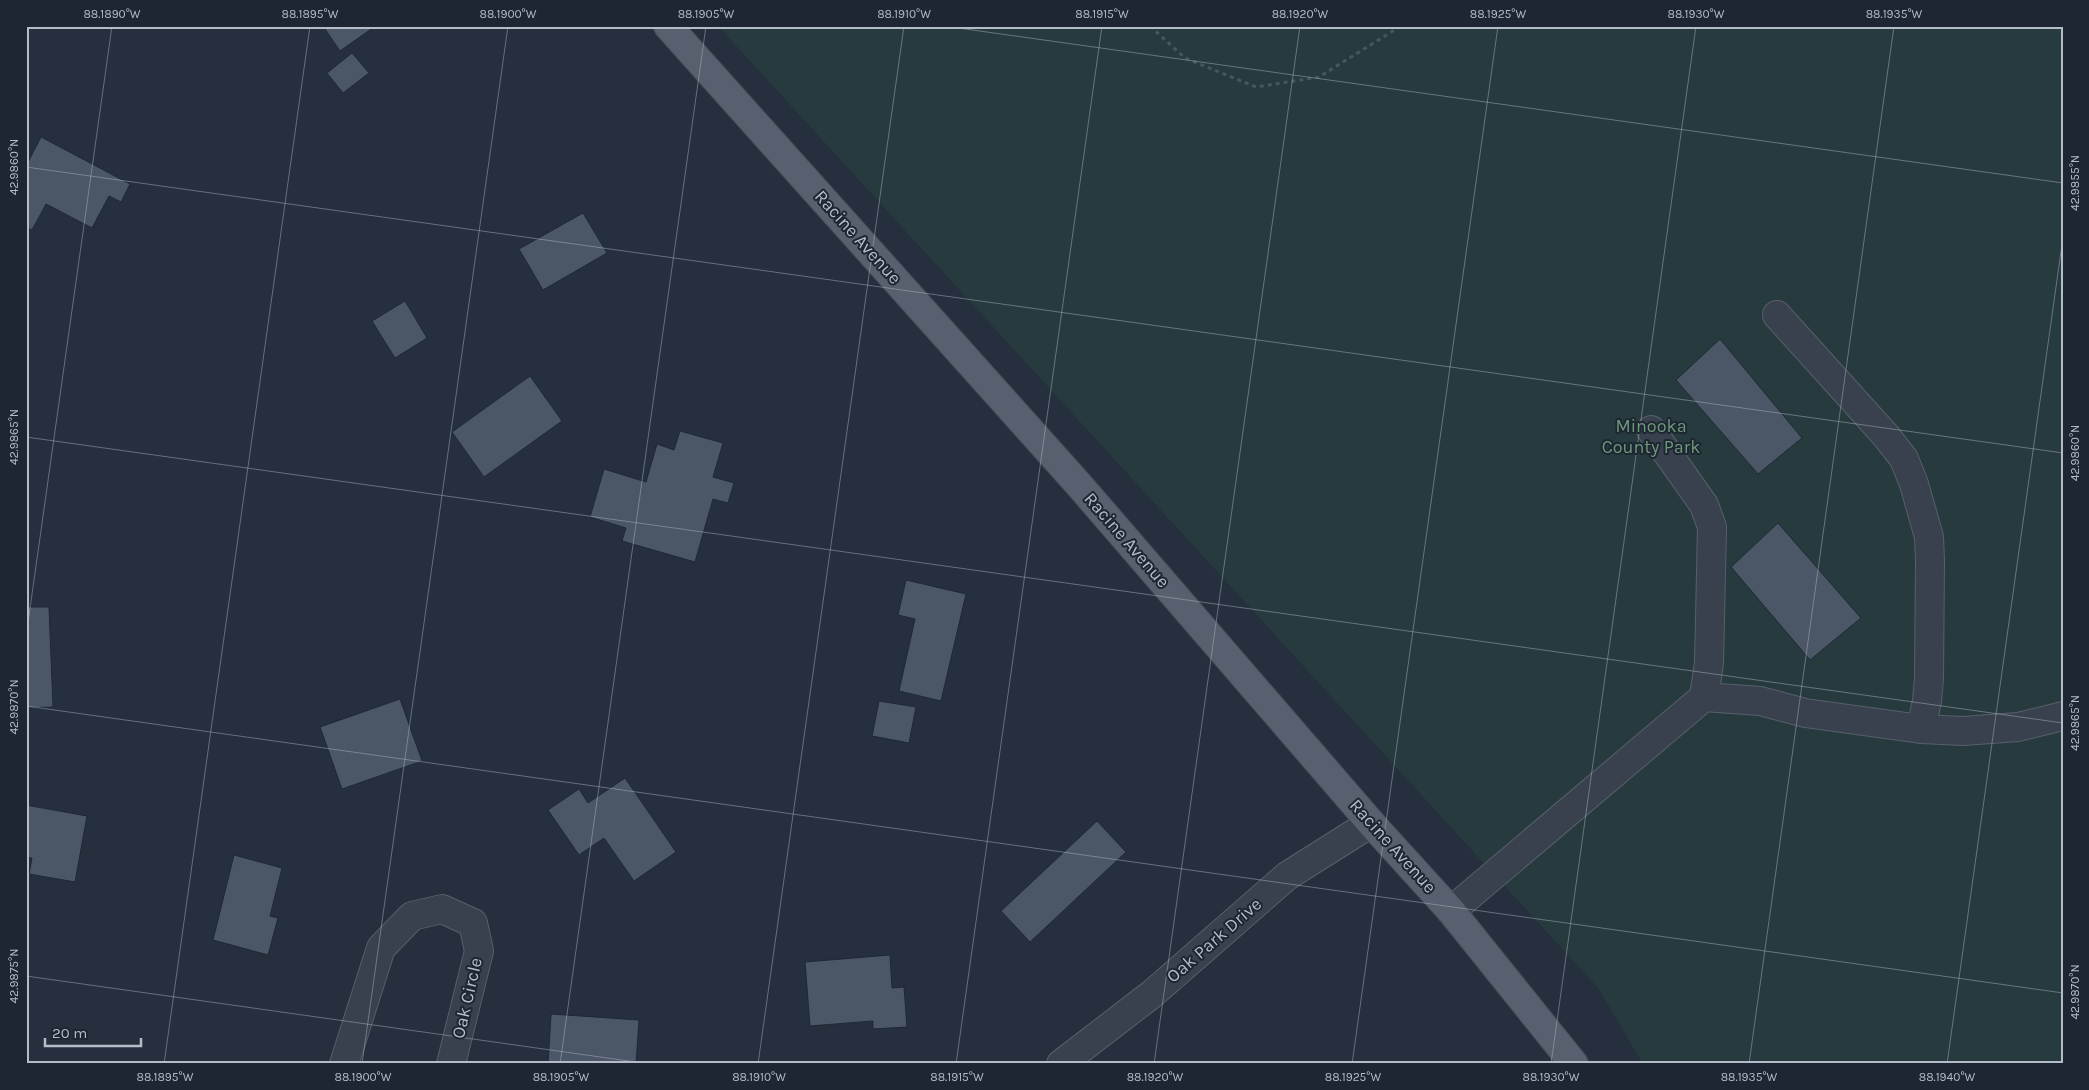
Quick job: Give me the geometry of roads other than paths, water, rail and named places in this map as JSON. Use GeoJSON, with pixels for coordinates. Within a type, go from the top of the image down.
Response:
{"type":"FeatureCollection","features":[{"type":"Feature","properties":{"kind":"main road","name":"Racine Avenue"},"geometry":{"type":"LineString","coordinates":[[668,26],[1080,486],[1371,823],[1451,911],[1574,1064]]}},
{"type":"Feature","properties":{"kind":"street"},"geometry":{"type":"LineString","coordinates":[[1777,315],[1887,437],[1904,459],[1914,484],[1929,537],[1930,560],[1928,701],[1921,729]]}},
{"type":"Feature","properties":{"kind":"street"},"geometry":{"type":"LineString","coordinates":[[1451,911],[1704,697],[1709,664],[1712,527],[1704,505],[1651,430]]}},
{"type":"Feature","properties":{"kind":"street"},"geometry":{"type":"LineString","coordinates":[[1704,697],[1760,701],[1805,712],[1921,729],[1963,731],[2018,727],[2063,716]]}},
{"type":"Feature","properties":{"kind":"street","name":"Oak Park Drive"},"geometry":{"type":"LineString","coordinates":[[1061,1064],[1152,994],[1288,876],[1371,823]]}},
{"type":"Feature","properties":{"kind":"street","name":"Oak Circle"},"geometry":{"type":"LineString","coordinates":[[344,1064],[381,948],[412,916],[442,910],[473,923],[479,951],[451,1064]]}},
{"type":"Feature","properties":{"kind":"park label","name":"Minooka County Park"},"geometry":{"type":"Point","coordinates":[1651,436]}}]}
